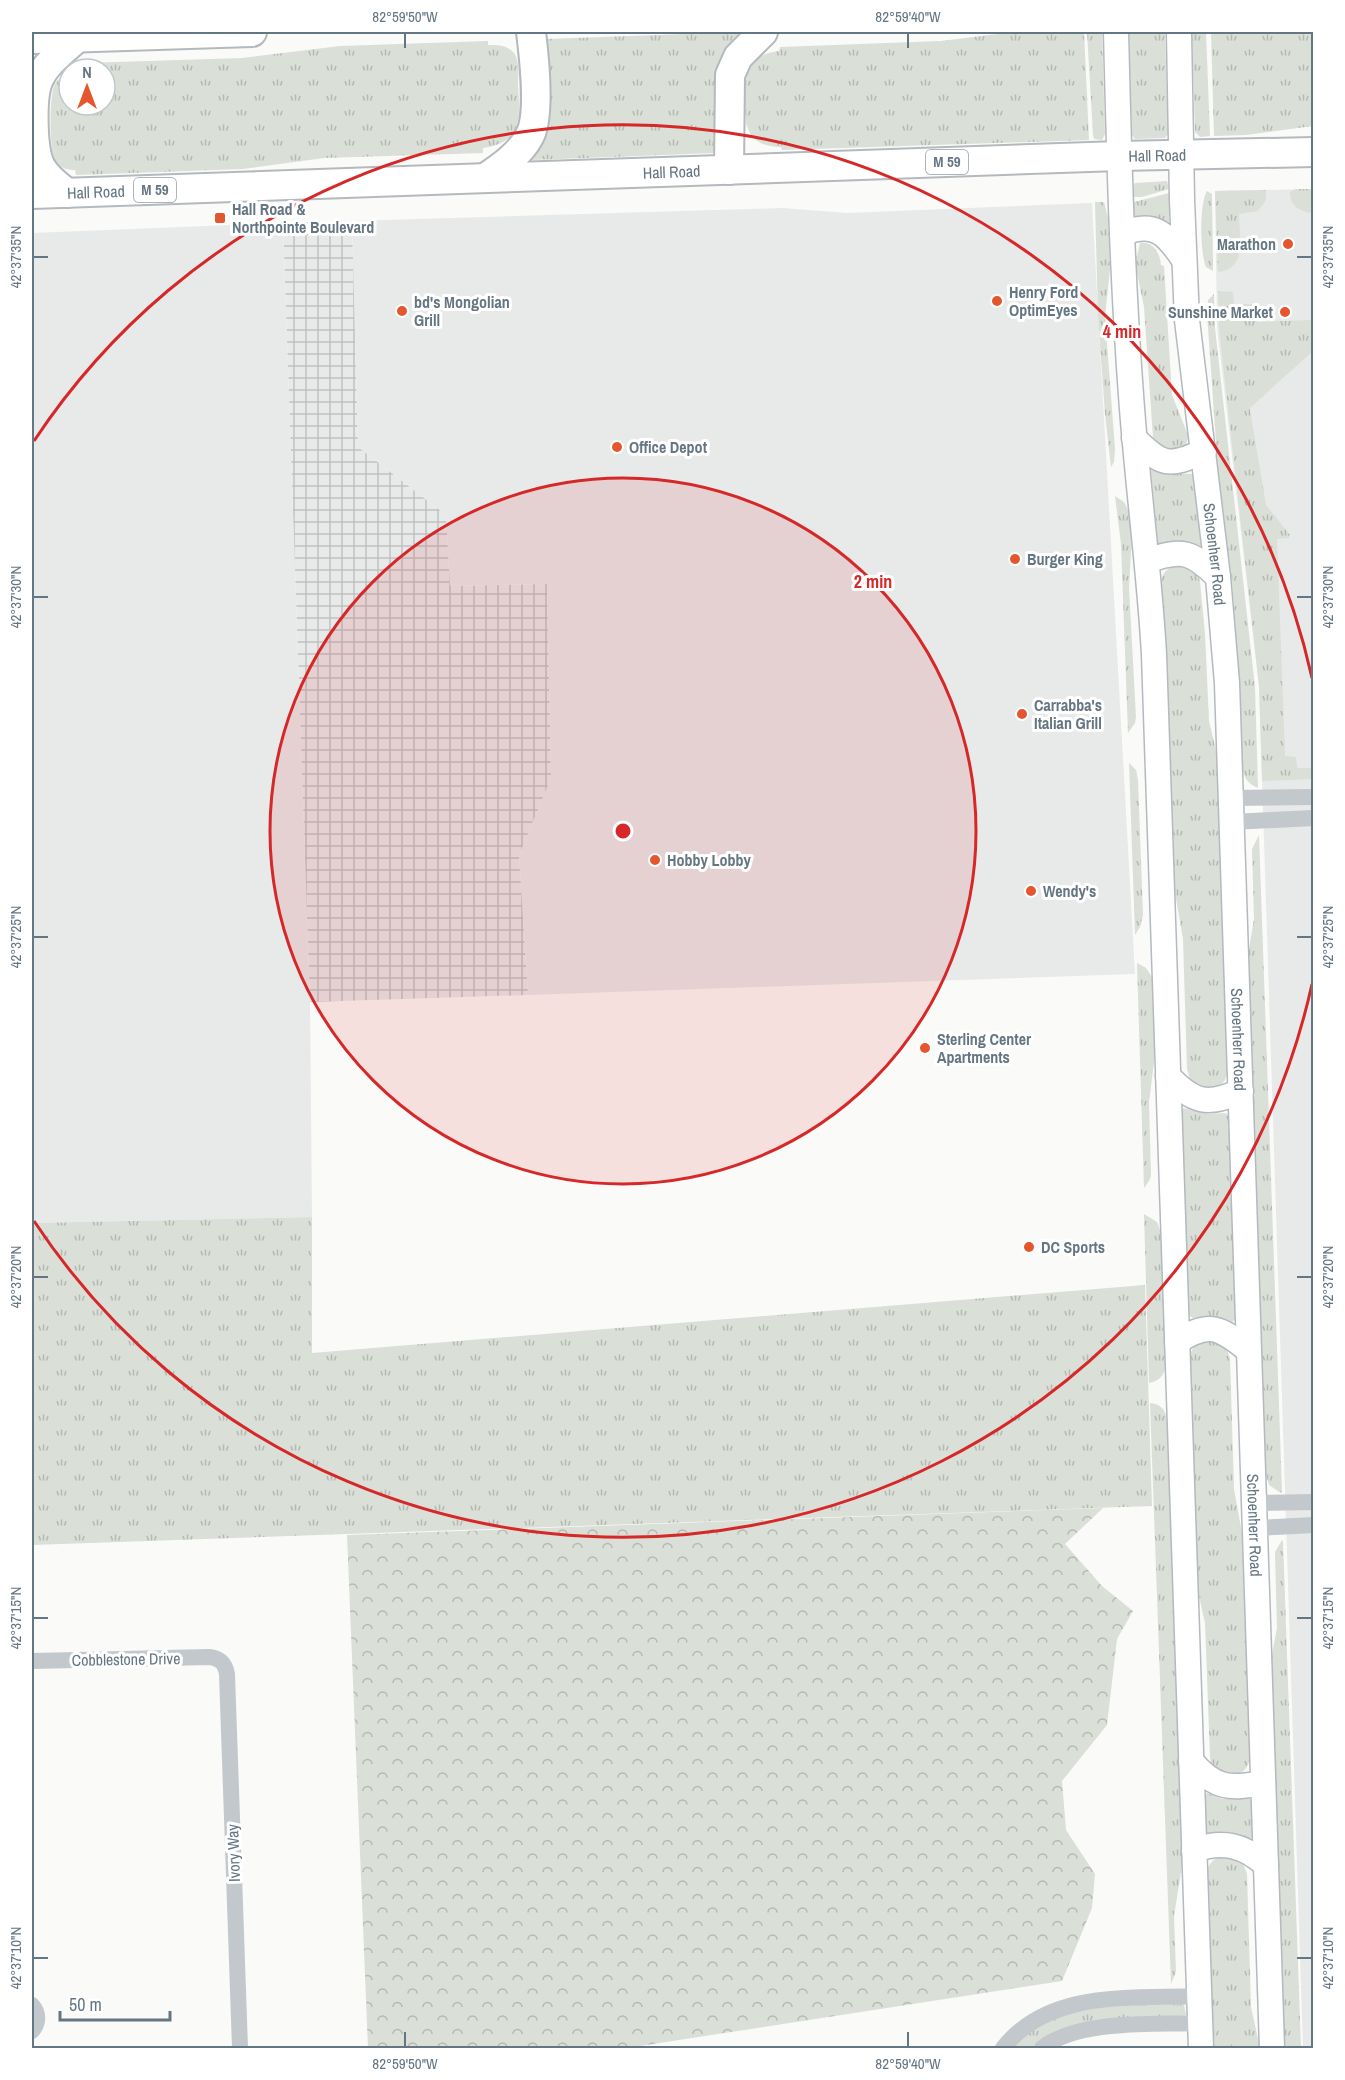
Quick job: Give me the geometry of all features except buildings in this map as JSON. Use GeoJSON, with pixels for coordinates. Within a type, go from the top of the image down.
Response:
{"type":"FeatureCollection","features":[{"type":"Feature","properties":{"kind":"highway"},"geometry":{"type":"LineString","coordinates":[[32,39],[252,32]]}},
{"type":"Feature","properties":{"kind":"highway"},"geometry":{"type":"LineString","coordinates":[[485,178],[521,149],[532,132],[535,112],[531,32]]}},
{"type":"Feature","properties":{"kind":"highway"},"geometry":{"type":"LineString","coordinates":[[729,170],[730,75],[738,57],[763,32]]}},
{"type":"Feature","properties":{"kind":"highway"},"geometry":{"type":"LineString","coordinates":[[67,193],[45,173],[40,164],[37,155],[34,99],[39,79],[45,69],[77,38]]}},
{"type":"Feature","properties":{"kind":"highway","name":"Hall Road"},"geometry":{"type":"LineString","coordinates":[[32,194],[1119,156],[1314,152]]}},
{"type":"Feature","properties":{"kind":"main road"},"geometry":{"type":"LineString","coordinates":[[1116,32],[1125,311],[1154,654],[1201,2049]]}},
{"type":"Feature","properties":{"kind":"main road","name":"Schoenherr Road"},"geometry":{"type":"LineString","coordinates":[[1179,32],[1184,260],[1189,342],[1204,451],[1225,649],[1272,2049]]}},
{"type":"Feature","properties":{"kind":"main road"},"geometry":{"type":"LineString","coordinates":[[1122,234],[1142,227],[1152,229],[1172,242],[1184,260]]}},
{"type":"Feature","properties":{"kind":"main road"},"geometry":{"type":"LineString","coordinates":[[1134,438],[1152,456],[1167,462],[1188,459],[1204,451]]}},
{"type":"Feature","properties":{"kind":"main road"},"geometry":{"type":"LineString","coordinates":[[1147,561],[1160,556],[1183,553],[1194,556],[1218,577]]}},
{"type":"Feature","properties":{"kind":"main road"},"geometry":{"type":"LineString","coordinates":[[1168,1076],[1188,1095],[1197,1099],[1216,1101],[1241,1090]]}},
{"type":"Feature","properties":{"kind":"main road"},"geometry":{"type":"LineString","coordinates":[[1178,1342],[1195,1331],[1212,1328],[1231,1336],[1248,1350]]}},
{"type":"Feature","properties":{"kind":"main road"},"geometry":{"type":"LineString","coordinates":[[1191,1761],[1202,1774],[1219,1785],[1238,1787],[1263,1783]]}},
{"type":"Feature","properties":{"kind":"main road"},"geometry":{"type":"LineString","coordinates":[[1194,1850],[1210,1845],[1235,1845],[1254,1854],[1266,1864]]}},
{"type":"Feature","properties":{"kind":"street"},"geometry":{"type":"LineString","coordinates":[[1231,810],[1314,797]]}},
{"type":"Feature","properties":{"kind":"street"},"geometry":{"type":"LineString","coordinates":[[1231,810],[1314,818]]}},
{"type":"Feature","properties":{"kind":"street"},"geometry":{"type":"LineString","coordinates":[[1253,1503],[1314,1502]]}},
{"type":"Feature","properties":{"kind":"street"},"geometry":{"type":"LineString","coordinates":[[1255,1528],[1314,1525]]}},
{"type":"Feature","properties":{"kind":"street","name":"Cobblestone Drive"},"geometry":{"type":"LineString","coordinates":[[32,1661],[209,1657],[220,1660]]}},
{"type":"Feature","properties":{"kind":"street","name":"Ivory Way"},"geometry":{"type":"LineString","coordinates":[[220,1660],[227,1674],[240,2049]]}},
{"type":"Feature","properties":{"kind":"street"},"geometry":{"type":"LineString","coordinates":[[1003,2049],[1031,2022],[1073,2004],[1199,1996]]}},
{"type":"Feature","properties":{"kind":"street"},"geometry":{"type":"LineString","coordinates":[[32,2006],[38,2019],[32,2031]]}},
{"type":"Feature","properties":{"kind":"street"},"geometry":{"type":"LineString","coordinates":[[1042,2049],[1078,2030],[1098,2027],[1200,2023]]}},
{"type":"Feature","properties":{"kind":"shaded area"},"geometry":{"type":"Polygon","coordinates":[[[1313,189],[1313,2048],[1303,2048],[1259,686],[1217,328],[1215,191],[1313,189]]]}},
{"type":"Feature","properties":{"kind":"shaded area"},"geometry":{"type":"Polygon","coordinates":[[[1092,203],[1135,974],[528,995],[519,855],[551,778],[547,584],[450,586],[446,515],[358,447],[352,221],[783,208],[847,213],[1092,203]]]}},
{"type":"Feature","properties":{"kind":"shaded area"},"geometry":{"type":"Polygon","coordinates":[[[352,221],[358,447],[446,515],[450,586],[547,584],[551,778],[519,855],[528,995],[310,1002],[283,223],[352,221]]]}},
{"type":"Feature","properties":{"kind":"shaded area"},"geometry":{"type":"Polygon","coordinates":[[[283,223],[310,1002],[312,1217],[32,1223],[32,233],[283,223]]]}},
{"type":"Feature","properties":{"kind":"green space"},"geometry":{"type":"Polygon","coordinates":[[[742,32],[716,153],[532,160],[530,158],[546,39],[742,32]]]}},
{"type":"Feature","properties":{"kind":"green space"},"geometry":{"type":"Polygon","coordinates":[[[1014,32],[1084,32],[1089,140],[782,150],[781,147],[759,142],[748,129],[745,88],[750,68],[756,60],[766,54],[779,51],[780,47],[941,41],[1014,32]]]}},
{"type":"Feature","properties":{"kind":"green space"},"geometry":{"type":"Polygon","coordinates":[[[1087,32],[1102,32],[1105,134],[1102,140],[1094,139],[1093,135],[1087,32]]]}},
{"type":"Feature","properties":{"kind":"green space"},"geometry":{"type":"Polygon","coordinates":[[[1129,32],[1165,32],[1168,134],[1165,138],[1135,139],[1132,135],[1129,32]]]}},
{"type":"Feature","properties":{"kind":"green space"},"geometry":{"type":"Polygon","coordinates":[[[1192,32],[1206,32],[1210,136],[1200,137],[1195,132],[1192,32]]]}},
{"type":"Feature","properties":{"kind":"green space"},"geometry":{"type":"Polygon","coordinates":[[[1211,32],[1313,32],[1313,126],[1246,135],[1214,136],[1211,32]]]}},
{"type":"Feature","properties":{"kind":"green space"},"geometry":{"type":"Polygon","coordinates":[[[488,41],[488,45],[508,48],[516,57],[518,69],[519,108],[516,127],[506,141],[483,148],[483,153],[324,158],[243,169],[76,175],[75,170],[61,167],[55,160],[51,134],[51,110],[53,90],[57,82],[57,117],[117,117],[117,62],[242,58],[340,46],[488,41]]]}},
{"type":"Feature","properties":{"kind":"green space"},"geometry":{"type":"Polygon","coordinates":[[[1167,181],[1169,189],[1134,197],[1135,183],[1167,181]]]}},
{"type":"Feature","properties":{"kind":"green space"},"geometry":{"type":"Polygon","coordinates":[[[1296,189],[1313,189],[1313,213],[1300,210],[1294,205],[1290,192],[1296,189]]]}},
{"type":"Feature","properties":{"kind":"green space"},"geometry":{"type":"Polygon","coordinates":[[[1266,190],[1266,200],[1258,211],[1239,214],[1240,250],[1238,258],[1228,270],[1218,272],[1215,191],[1266,190]]]}},
{"type":"Feature","properties":{"kind":"green space"},"geometry":{"type":"Polygon","coordinates":[[[1207,191],[1212,194],[1213,271],[1206,267],[1202,240],[1203,206],[1207,191]]]}},
{"type":"Feature","properties":{"kind":"green space"},"geometry":{"type":"Polygon","coordinates":[[[1169,193],[1169,222],[1150,216],[1134,216],[1134,202],[1169,193]]]}},
{"type":"Feature","properties":{"kind":"green space"},"geometry":{"type":"Polygon","coordinates":[[[1095,202],[1104,202],[1108,218],[1110,269],[1105,317],[1115,449],[1114,462],[1111,467],[1098,316],[1095,202]]]}},
{"type":"Feature","properties":{"kind":"green space"},"geometry":{"type":"Polygon","coordinates":[[[1140,243],[1152,246],[1159,256],[1161,265],[1164,266],[1172,395],[1188,435],[1183,447],[1171,452],[1156,445],[1153,438],[1144,307],[1135,263],[1140,243]]]}},
{"type":"Feature","properties":{"kind":"green space"},"geometry":{"type":"Polygon","coordinates":[[[1218,291],[1233,292],[1234,304],[1256,304],[1257,322],[1313,320],[1313,351],[1250,410],[1266,505],[1290,535],[1289,538],[1277,539],[1285,756],[1296,757],[1297,768],[1313,768],[1313,779],[1262,781],[1259,686],[1219,329],[1218,291]]]}},
{"type":"Feature","properties":{"kind":"green space"},"geometry":{"type":"Polygon","coordinates":[[[1214,294],[1215,328],[1255,687],[1258,788],[1246,779],[1242,765],[1232,581],[1218,471],[1207,313],[1208,300],[1214,294]]]}},
{"type":"Feature","properties":{"kind":"green space"},"geometry":{"type":"Polygon","coordinates":[[[1151,470],[1163,473],[1193,474],[1202,546],[1183,542],[1158,544],[1151,470]]]}},
{"type":"Feature","properties":{"kind":"green space"},"geometry":{"type":"Polygon","coordinates":[[[1115,496],[1124,502],[1129,512],[1132,533],[1129,588],[1136,717],[1128,733],[1121,544],[1115,496]]]}},
{"type":"Feature","properties":{"kind":"green space"},"geometry":{"type":"Polygon","coordinates":[[[1185,564],[1198,575],[1200,581],[1209,721],[1218,759],[1228,1071],[1221,1084],[1208,1091],[1191,1083],[1187,1069],[1183,939],[1174,887],[1161,584],[1163,575],[1168,569],[1185,564]]]}},
{"type":"Feature","properties":{"kind":"green space"},"geometry":{"type":"Polygon","coordinates":[[[1129,763],[1136,770],[1138,780],[1143,915],[1135,935],[1129,763]]]}},
{"type":"Feature","properties":{"kind":"green space"},"geometry":{"type":"Polygon","coordinates":[[[1259,835],[1281,1493],[1269,1485],[1265,1471],[1248,955],[1254,919],[1252,849],[1259,835]]]}},
{"type":"Feature","properties":{"kind":"green space"},"geometry":{"type":"Polygon","coordinates":[[[1137,963],[1146,968],[1152,977],[1155,1054],[1149,1102],[1151,1176],[1144,1188],[1137,963]]]}},
{"type":"Feature","properties":{"kind":"green space"},"geometry":{"type":"Polygon","coordinates":[[[1183,1108],[1209,1114],[1225,1113],[1230,1116],[1236,1319],[1232,1322],[1215,1317],[1193,1318],[1187,1314],[1181,1111],[1183,1108]]]}},
{"type":"Feature","properties":{"kind":"green space"},"geometry":{"type":"Polygon","coordinates":[[[1144,1214],[1157,1222],[1161,1233],[1166,1365],[1161,1377],[1149,1383],[1144,1214]]]}},
{"type":"Feature","properties":{"kind":"green space"},"geometry":{"type":"Polygon","coordinates":[[[312,1217],[312,1353],[1145,1285],[1152,1506],[32,1545],[32,1223],[312,1217]]]}},
{"type":"Feature","properties":{"kind":"green space"},"geometry":{"type":"Polygon","coordinates":[[[1212,1340],[1225,1345],[1230,1358],[1234,1489],[1244,1544],[1250,1758],[1243,1772],[1227,1777],[1211,1765],[1210,1757],[1205,1623],[1197,1587],[1189,1359],[1192,1350],[1197,1345],[1212,1340]]]}},
{"type":"Feature","properties":{"kind":"green space"},"geometry":{"type":"Polygon","coordinates":[[[1150,1403],[1161,1407],[1167,1418],[1183,1860],[1174,1916],[1176,1972],[1171,1984],[1150,1403]]]}},
{"type":"Feature","properties":{"kind":"green space"},"geometry":{"type":"Polygon","coordinates":[[[1103,1508],[1065,1544],[1102,1586],[1133,1611],[1117,1639],[1107,1725],[1062,1781],[1066,1830],[1095,1874],[1092,1908],[1062,1981],[627,2048],[368,2048],[347,1535],[1103,1508]]]}},
{"type":"Feature","properties":{"kind":"green space"},"geometry":{"type":"Polygon","coordinates":[[[1282,1540],[1301,2048],[1284,2048],[1271,1660],[1277,1628],[1275,1552],[1282,1540]]]}},
{"type":"Feature","properties":{"kind":"green space"},"geometry":{"type":"Polygon","coordinates":[[[1207,1793],[1222,1799],[1250,1799],[1252,1801],[1253,1837],[1249,1839],[1233,1834],[1206,1833],[1204,1796],[1207,1793]]]}},
{"type":"Feature","properties":{"kind":"green space"},"geometry":{"type":"Polygon","coordinates":[[[1229,1855],[1242,1861],[1247,1874],[1251,2007],[1260,2048],[1212,2048],[1206,1876],[1208,1867],[1213,1861],[1229,1855]]]}},
{"type":"Feature","properties":{"kind":"green space"},"geometry":{"type":"Polygon","coordinates":[[[1139,2004],[1184,2004],[1186,2015],[1042,2040],[1031,2048],[1011,2048],[1051,2019],[1078,2009],[1139,2004]]]}},
{"type":"Feature","properties":{"kind":"place","name":"Hall Road & Northpointe Boulevard"},"geometry":{"type":"Point","coordinates":[220,218]}},
{"type":"Feature","properties":{"kind":"place","name":"Marathon"},"geometry":{"type":"Point","coordinates":[1288,244]}},
{"type":"Feature","properties":{"kind":"place","name":"Henry Ford OptimEyes"},"geometry":{"type":"Point","coordinates":[997,301]}},
{"type":"Feature","properties":{"kind":"place","name":"bd's Mongolian Grill"},"geometry":{"type":"Point","coordinates":[402,311]}},
{"type":"Feature","properties":{"kind":"place","name":"Sunshine Market"},"geometry":{"type":"Point","coordinates":[1285,312]}},
{"type":"Feature","properties":{"kind":"place","name":"Office Depot"},"geometry":{"type":"Point","coordinates":[617,447]}},
{"type":"Feature","properties":{"kind":"place","name":"Burger King"},"geometry":{"type":"Point","coordinates":[1015,559]}},
{"type":"Feature","properties":{"kind":"place","name":"Carrabba's Italian Grill"},"geometry":{"type":"Point","coordinates":[1022,714]}},
{"type":"Feature","properties":{"kind":"place","name":"Hobby Lobby"},"geometry":{"type":"Point","coordinates":[655,860]}},
{"type":"Feature","properties":{"kind":"place","name":"Wendy's"},"geometry":{"type":"Point","coordinates":[1031,891]}},
{"type":"Feature","properties":{"kind":"place","name":"Sterling Center Apartments"},"geometry":{"type":"Point","coordinates":[925,1048]}},
{"type":"Feature","properties":{"kind":"place","name":"DC Sports"},"geometry":{"type":"Point","coordinates":[1029,1247]}}]}
